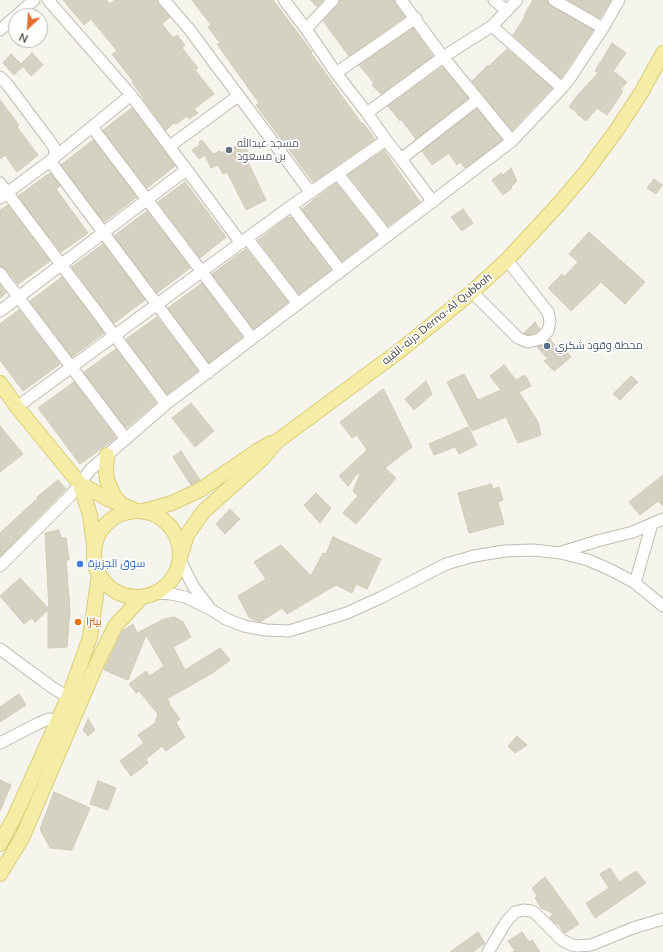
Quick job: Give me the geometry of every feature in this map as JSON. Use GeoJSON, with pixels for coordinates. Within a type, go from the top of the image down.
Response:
{"type":"FeatureCollection","features":[{"type":"Feature","properties":{"kind":"main road","name":"درنه-القبه Derna-Al Qubbah"},"geometry":{"type":"LineString","coordinates":[[181,557],[187,535],[201,515],[259,462],[276,442],[402,349],[472,292],[507,260],[586,172],[622,122],[663,53]]}},
{"type":"Feature","properties":{"kind":"main road"},"geometry":{"type":"LineString","coordinates":[[0,383],[17,407],[80,484],[123,506],[162,519],[170,526],[177,539],[181,557],[178,570],[166,587],[157,593],[141,598],[130,597],[119,594],[110,588],[99,575],[94,558],[90,515],[80,484]]}},
{"type":"Feature","properties":{"kind":"main road"},"geometry":{"type":"LineString","coordinates":[[94,547],[97,537],[109,521],[123,514],[172,503],[200,490],[257,451],[276,442]]}},
{"type":"Feature","properties":{"kind":"main road"},"geometry":{"type":"LineString","coordinates":[[107,455],[107,480],[113,494],[123,506]]}},
{"type":"Feature","properties":{"kind":"main road"},"geometry":{"type":"LineString","coordinates":[[0,874],[22,838],[74,700],[90,637],[99,575]]}},
{"type":"Feature","properties":{"kind":"main road"},"geometry":{"type":"LineString","coordinates":[[0,844],[15,816],[58,720],[74,700],[114,626],[141,598]]}},
{"type":"Feature","properties":{"kind":"street"},"geometry":{"type":"LineString","coordinates":[[25,8],[34,0]]}},
{"type":"Feature","properties":{"kind":"street"},"geometry":{"type":"LineString","coordinates":[[48,0],[131,95],[170,146],[186,170],[298,304]]}},
{"type":"Feature","properties":{"kind":"street"},"geometry":{"type":"LineString","coordinates":[[164,0],[189,30],[311,193]]}},
{"type":"Feature","properties":{"kind":"street"},"geometry":{"type":"LineString","coordinates":[[284,0],[432,202]]}},
{"type":"Feature","properties":{"kind":"street"},"geometry":{"type":"LineString","coordinates":[[306,29],[333,0]]}},
{"type":"Feature","properties":{"kind":"street"},"geometry":{"type":"LineString","coordinates":[[401,0],[416,18],[443,57],[512,141]]}},
{"type":"Feature","properties":{"kind":"street"},"geometry":{"type":"LineString","coordinates":[[494,0],[506,12]]}},
{"type":"Feature","properties":{"kind":"street"},"geometry":{"type":"LineString","coordinates":[[367,113],[443,57],[492,26],[517,0]]}},
{"type":"Feature","properties":{"kind":"street"},"geometry":{"type":"LineString","coordinates":[[554,0],[603,28]]}},
{"type":"Feature","properties":{"kind":"street"},"geometry":{"type":"LineString","coordinates":[[0,566],[71,495],[92,469],[166,404],[512,141],[562,88],[603,28],[619,0]]}},
{"type":"Feature","properties":{"kind":"street"},"geometry":{"type":"LineString","coordinates":[[336,73],[416,18]]}},
{"type":"Feature","properties":{"kind":"street"},"geometry":{"type":"LineString","coordinates":[[0,30],[8,23]]}},
{"type":"Feature","properties":{"kind":"street"},"geometry":{"type":"LineString","coordinates":[[492,26],[562,88]]}},
{"type":"Feature","properties":{"kind":"street"},"geometry":{"type":"LineString","coordinates":[[2,83],[54,147],[52,158],[103,232],[208,373]]}},
{"type":"Feature","properties":{"kind":"street"},"geometry":{"type":"LineString","coordinates":[[4,195],[131,95]]}},
{"type":"Feature","properties":{"kind":"street"},"geometry":{"type":"LineString","coordinates":[[170,146],[238,96]]}},
{"type":"Feature","properties":{"kind":"street"},"geometry":{"type":"LineString","coordinates":[[401,159],[477,100]]}},
{"type":"Feature","properties":{"kind":"street"},"geometry":{"type":"LineString","coordinates":[[92,127],[252,338]]}},
{"type":"Feature","properties":{"kind":"street"},"geometry":{"type":"LineString","coordinates":[[17,407],[244,240],[386,140]]}},
{"type":"Feature","properties":{"kind":"street"},"geometry":{"type":"LineString","coordinates":[[0,311],[186,170]]}},
{"type":"Feature","properties":{"kind":"street"},"geometry":{"type":"LineString","coordinates":[[338,174],[387,236]]}},
{"type":"Feature","properties":{"kind":"street"},"geometry":{"type":"LineString","coordinates":[[0,183],[4,195],[61,264],[166,404]]}},
{"type":"Feature","properties":{"kind":"street"},"geometry":{"type":"LineString","coordinates":[[291,206],[341,271]]}},
{"type":"Feature","properties":{"kind":"street"},"geometry":{"type":"LineString","coordinates":[[472,292],[518,338],[528,342],[540,339],[548,331],[550,322],[548,312],[507,260]]}},
{"type":"Feature","properties":{"kind":"street"},"geometry":{"type":"LineString","coordinates":[[0,273],[126,440]]}},
{"type":"Feature","properties":{"kind":"street"},"geometry":{"type":"LineString","coordinates":[[561,552],[633,532],[663,518]]}},
{"type":"Feature","properties":{"kind":"street"},"geometry":{"type":"LineString","coordinates":[[635,583],[652,524]]}},
{"type":"Feature","properties":{"kind":"street"},"geometry":{"type":"LineString","coordinates":[[157,593],[184,597],[210,609],[226,619],[244,626],[266,630],[289,631],[347,613],[446,564],[474,556],[505,551],[533,550],[561,552],[594,562],[635,583],[663,606]]}},
{"type":"Feature","properties":{"kind":"street"},"geometry":{"type":"LineString","coordinates":[[181,557],[193,586],[210,609]]}},
{"type":"Feature","properties":{"kind":"street"},"geometry":{"type":"LineString","coordinates":[[0,649],[35,675],[74,700]]}},
{"type":"Feature","properties":{"kind":"street"},"geometry":{"type":"LineString","coordinates":[[0,743],[48,719],[58,720]]}},
{"type":"Feature","properties":{"kind":"street"},"geometry":{"type":"LineString","coordinates":[[488,952],[506,922],[515,912],[523,910],[535,913],[562,940],[577,946],[591,945],[633,928],[663,920]]}},
{"type":"Feature","properties":{"kind":"building"},"geometry":{"type":"Polygon","coordinates":[[[63,0],[106,0],[110,4],[115,0],[157,0],[159,5],[170,17],[162,24],[173,38],[177,35],[185,45],[182,48],[198,68],[195,70],[214,94],[194,109],[198,113],[189,119],[187,116],[176,124],[174,123],[166,130],[143,99],[132,82],[133,81],[112,54],[117,51],[91,19],[84,25],[63,0]]]}},
{"type":"Feature","properties":{"kind":"building"},"geometry":{"type":"Polygon","coordinates":[[[192,0],[273,0],[312,52],[311,53],[362,124],[363,123],[375,139],[313,182],[256,105],[259,103],[217,44],[220,43],[208,27],[211,25],[192,0]]]}},
{"type":"Feature","properties":{"kind":"building"},"geometry":{"type":"Polygon","coordinates":[[[311,0],[323,0],[317,7],[311,0]]]}},
{"type":"Feature","properties":{"kind":"building"},"geometry":{"type":"Polygon","coordinates":[[[340,0],[394,0],[395,4],[405,17],[349,56],[323,21],[338,5],[340,0]]]}},
{"type":"Feature","properties":{"kind":"building"},"geometry":{"type":"Polygon","coordinates":[[[533,0],[547,0],[551,6],[593,30],[561,78],[513,35],[525,17],[524,16],[533,0]]]}},
{"type":"Feature","properties":{"kind":"building"},"geometry":{"type":"Polygon","coordinates":[[[568,0],[611,0],[600,18],[568,0]]]}},
{"type":"Feature","properties":{"kind":"building"},"geometry":{"type":"Polygon","coordinates":[[[413,28],[433,56],[381,94],[372,85],[374,83],[359,65],[413,28]]]}},
{"type":"Feature","properties":{"kind":"building"},"geometry":{"type":"Polygon","coordinates":[[[612,43],[626,53],[613,71],[627,82],[620,90],[623,91],[607,115],[597,108],[586,121],[577,114],[577,112],[569,107],[598,73],[595,71],[612,43]]]}},
{"type":"Feature","properties":{"kind":"building"},"geometry":{"type":"Polygon","coordinates":[[[507,49],[552,88],[512,130],[472,81],[507,49]]]}},
{"type":"Feature","properties":{"kind":"building"},"geometry":{"type":"Polygon","coordinates":[[[32,53],[43,65],[31,76],[21,64],[32,53]]]}},
{"type":"Feature","properties":{"kind":"building"},"geometry":{"type":"Polygon","coordinates":[[[11,54],[23,66],[14,75],[3,63],[11,54]]]}},
{"type":"Feature","properties":{"kind":"building"},"geometry":{"type":"Polygon","coordinates":[[[442,67],[468,98],[416,139],[401,119],[400,121],[388,106],[442,67]]]}},
{"type":"Feature","properties":{"kind":"building"},"geometry":{"type":"Polygon","coordinates":[[[0,100],[19,125],[17,127],[38,155],[17,172],[5,155],[0,159],[0,100]]]}},
{"type":"Feature","properties":{"kind":"building"},"geometry":{"type":"Polygon","coordinates":[[[132,108],[175,166],[147,188],[103,130],[132,108]]]}},
{"type":"Feature","properties":{"kind":"building"},"geometry":{"type":"Polygon","coordinates":[[[477,109],[502,140],[465,168],[460,162],[457,165],[449,153],[432,165],[422,151],[477,109]]]}},
{"type":"Feature","properties":{"kind":"building"},"geometry":{"type":"Polygon","coordinates":[[[93,140],[137,197],[104,222],[61,165],[93,140]]]}},
{"type":"Feature","properties":{"kind":"building"},"geometry":{"type":"Polygon","coordinates":[[[202,140],[213,154],[220,151],[221,153],[243,143],[252,160],[248,162],[266,200],[246,210],[227,172],[223,174],[218,165],[211,168],[205,155],[199,159],[192,150],[200,145],[199,142],[202,140]]]}},
{"type":"Feature","properties":{"kind":"building"},"geometry":{"type":"Polygon","coordinates":[[[384,150],[420,202],[388,226],[348,175],[384,150]]]}},
{"type":"Feature","properties":{"kind":"building"},"geometry":{"type":"Polygon","coordinates":[[[511,168],[517,181],[511,187],[512,188],[503,195],[492,180],[501,173],[503,175],[511,168]]]}},
{"type":"Feature","properties":{"kind":"building"},"geometry":{"type":"Polygon","coordinates":[[[50,173],[60,186],[56,189],[88,233],[61,252],[18,196],[50,173]]]}},
{"type":"Feature","properties":{"kind":"building"},"geometry":{"type":"Polygon","coordinates":[[[654,179],[662,185],[656,194],[647,188],[654,179]]]}},
{"type":"Feature","properties":{"kind":"building"},"geometry":{"type":"Polygon","coordinates":[[[185,182],[226,237],[200,258],[158,202],[185,182]]]}},
{"type":"Feature","properties":{"kind":"building"},"geometry":{"type":"Polygon","coordinates":[[[336,183],[377,235],[342,261],[302,209],[336,183]]]}},
{"type":"Feature","properties":{"kind":"building"},"geometry":{"type":"Polygon","coordinates":[[[8,205],[50,261],[18,284],[6,269],[0,266],[0,210],[8,205]]]}},
{"type":"Feature","properties":{"kind":"building"},"geometry":{"type":"Polygon","coordinates":[[[463,209],[473,223],[462,231],[451,217],[463,209]]]}},
{"type":"Feature","properties":{"kind":"building"},"geometry":{"type":"Polygon","coordinates":[[[147,211],[190,268],[157,293],[114,236],[147,211]]]}},
{"type":"Feature","properties":{"kind":"building"},"geometry":{"type":"Polygon","coordinates":[[[288,217],[291,217],[331,270],[299,294],[258,240],[288,217]]]}},
{"type":"Feature","properties":{"kind":"building"},"geometry":{"type":"Polygon","coordinates":[[[589,232],[645,282],[625,304],[601,282],[571,311],[548,288],[562,274],[564,277],[578,262],[569,254],[589,232]]]}},
{"type":"Feature","properties":{"kind":"building"},"geometry":{"type":"Polygon","coordinates":[[[103,244],[145,300],[114,323],[72,267],[103,244]]]}},
{"type":"Feature","properties":{"kind":"building"},"geometry":{"type":"Polygon","coordinates":[[[246,249],[288,302],[254,329],[212,274],[246,249]]]}},
{"type":"Feature","properties":{"kind":"building"},"geometry":{"type":"Polygon","coordinates":[[[62,277],[104,333],[72,357],[30,301],[62,277]]]}},
{"type":"Feature","properties":{"kind":"building"},"geometry":{"type":"Polygon","coordinates":[[[202,283],[242,337],[209,363],[168,308],[202,283]]]}},
{"type":"Feature","properties":{"kind":"building"},"geometry":{"type":"Polygon","coordinates":[[[0,285],[6,293],[0,298],[0,285]]]}},
{"type":"Feature","properties":{"kind":"building"},"geometry":{"type":"Polygon","coordinates":[[[19,310],[60,364],[23,391],[0,360],[0,324],[19,310]]]}},
{"type":"Feature","properties":{"kind":"building"},"geometry":{"type":"Polygon","coordinates":[[[157,317],[198,371],[167,394],[126,339],[157,317]]]}},
{"type":"Feature","properties":{"kind":"building"},"geometry":{"type":"Polygon","coordinates":[[[535,322],[540,329],[536,333],[528,335],[524,333],[535,322]]]}},
{"type":"Feature","properties":{"kind":"building"},"geometry":{"type":"Polygon","coordinates":[[[550,339],[558,349],[562,345],[571,357],[554,371],[544,361],[548,359],[537,347],[545,344],[550,339]]]}},
{"type":"Feature","properties":{"kind":"building"},"geometry":{"type":"Polygon","coordinates":[[[116,349],[156,403],[126,428],[84,372],[116,349]]]}},
{"type":"Feature","properties":{"kind":"building"},"geometry":{"type":"Polygon","coordinates":[[[504,365],[516,380],[525,375],[531,386],[519,392],[538,422],[541,435],[518,443],[506,417],[472,431],[447,382],[464,374],[478,400],[501,390],[490,376],[504,365]]]}},
{"type":"Feature","properties":{"kind":"building"},"geometry":{"type":"Polygon","coordinates":[[[631,376],[638,382],[620,400],[613,394],[631,376]]]}},
{"type":"Feature","properties":{"kind":"building"},"geometry":{"type":"Polygon","coordinates":[[[426,381],[432,394],[414,410],[405,399],[426,381]]]}},
{"type":"Feature","properties":{"kind":"building"},"geometry":{"type":"Polygon","coordinates":[[[74,382],[116,438],[80,464],[38,408],[74,382]]]}},
{"type":"Feature","properties":{"kind":"building"},"geometry":{"type":"Polygon","coordinates":[[[383,389],[412,447],[385,468],[396,478],[356,524],[343,513],[358,496],[353,491],[360,474],[358,473],[348,486],[339,476],[367,450],[357,435],[352,438],[340,422],[383,389]]]}},
{"type":"Feature","properties":{"kind":"building"},"geometry":{"type":"Polygon","coordinates":[[[191,403],[214,431],[195,447],[172,418],[191,403]]]}},
{"type":"Feature","properties":{"kind":"building"},"geometry":{"type":"Polygon","coordinates":[[[0,426],[23,454],[0,472],[0,426]]]}},
{"type":"Feature","properties":{"kind":"building"},"geometry":{"type":"Polygon","coordinates":[[[468,427],[477,445],[459,454],[455,447],[434,455],[429,444],[468,427]]]}},
{"type":"Feature","properties":{"kind":"building"},"geometry":{"type":"Polygon","coordinates":[[[181,451],[200,480],[191,485],[173,457],[181,451]]]}},
{"type":"Feature","properties":{"kind":"building"},"geometry":{"type":"Polygon","coordinates":[[[663,475],[663,506],[658,501],[640,515],[629,502],[663,475]]]}},
{"type":"Feature","properties":{"kind":"building"},"geometry":{"type":"Polygon","coordinates":[[[58,480],[66,489],[0,556],[0,533],[38,498],[37,497],[58,480]]]}},
{"type":"Feature","properties":{"kind":"building"},"geometry":{"type":"Polygon","coordinates":[[[491,484],[493,489],[499,487],[503,500],[498,502],[504,524],[469,533],[458,493],[491,484]]]}},
{"type":"Feature","properties":{"kind":"building"},"geometry":{"type":"Polygon","coordinates":[[[316,493],[331,508],[320,523],[304,505],[316,493]]]}},
{"type":"Feature","properties":{"kind":"building"},"geometry":{"type":"Polygon","coordinates":[[[230,509],[240,519],[225,534],[216,524],[230,509]]]}},
{"type":"Feature","properties":{"kind":"building"},"geometry":{"type":"Polygon","coordinates":[[[59,530],[61,538],[66,538],[69,560],[66,560],[70,610],[67,647],[48,648],[48,610],[35,622],[32,618],[24,624],[0,596],[20,578],[49,609],[45,533],[59,530]]]}},
{"type":"Feature","properties":{"kind":"building"},"geometry":{"type":"Polygon","coordinates":[[[333,537],[381,559],[367,589],[356,584],[352,593],[336,585],[287,614],[282,608],[260,622],[249,617],[238,596],[266,579],[254,562],[281,545],[311,576],[323,553],[326,554],[333,537]]]}},
{"type":"Feature","properties":{"kind":"building"},"geometry":{"type":"Polygon","coordinates":[[[174,617],[183,622],[191,637],[173,647],[185,670],[220,648],[230,660],[214,672],[167,699],[180,719],[176,723],[185,737],[166,751],[162,746],[146,759],[148,763],[131,776],[120,761],[144,743],[138,735],[155,723],[158,714],[139,691],[136,693],[129,684],[146,671],[150,676],[164,666],[146,635],[128,680],[104,670],[122,631],[133,624],[137,633],[164,619],[174,617]]]}},
{"type":"Feature","properties":{"kind":"building"},"geometry":{"type":"Polygon","coordinates":[[[19,694],[26,705],[0,722],[0,707],[19,694]]]}},
{"type":"Feature","properties":{"kind":"building"},"geometry":{"type":"Polygon","coordinates":[[[88,719],[95,730],[88,736],[83,730],[88,719]]]}},
{"type":"Feature","properties":{"kind":"building"},"geometry":{"type":"Polygon","coordinates":[[[517,736],[527,745],[515,753],[508,746],[517,736]]]}},
{"type":"Feature","properties":{"kind":"building"},"geometry":{"type":"Polygon","coordinates":[[[0,780],[11,785],[0,811],[0,780]]]}},
{"type":"Feature","properties":{"kind":"building"},"geometry":{"type":"Polygon","coordinates":[[[98,781],[116,788],[108,810],[90,804],[98,781]]]}},
{"type":"Feature","properties":{"kind":"building"},"geometry":{"type":"Polygon","coordinates":[[[54,792],[90,808],[72,850],[50,848],[40,829],[54,792]]]}},
{"type":"Feature","properties":{"kind":"building"},"geometry":{"type":"Polygon","coordinates":[[[610,868],[619,882],[636,871],[646,883],[595,918],[586,903],[609,888],[600,874],[610,868]]]}},
{"type":"Feature","properties":{"kind":"building"},"geometry":{"type":"Polygon","coordinates":[[[545,877],[579,924],[565,933],[557,923],[556,924],[550,918],[553,913],[541,908],[535,898],[537,896],[532,888],[545,877]]]}},
{"type":"Feature","properties":{"kind":"building"},"geometry":{"type":"Polygon","coordinates":[[[478,932],[485,943],[473,952],[450,952],[478,932]]]}},
{"type":"Feature","properties":{"kind":"building"},"geometry":{"type":"Polygon","coordinates":[[[522,932],[529,942],[532,940],[540,952],[513,952],[515,951],[508,941],[522,932]]]}},
{"type":"Feature","properties":{"kind":"place","name":"مسجد عبدالله بن مسعود"},"geometry":{"type":"Point","coordinates":[229,150]}},
{"type":"Feature","properties":{"kind":"place","name":"محطة وقود شكري"},"geometry":{"type":"Point","coordinates":[547,346]}},
{"type":"Feature","properties":{"kind":"place","name":"سوق الجزيزة"},"geometry":{"type":"Point","coordinates":[80,564]}},
{"type":"Feature","properties":{"kind":"place","name":"بيتزا"},"geometry":{"type":"Point","coordinates":[78,622]}}]}
